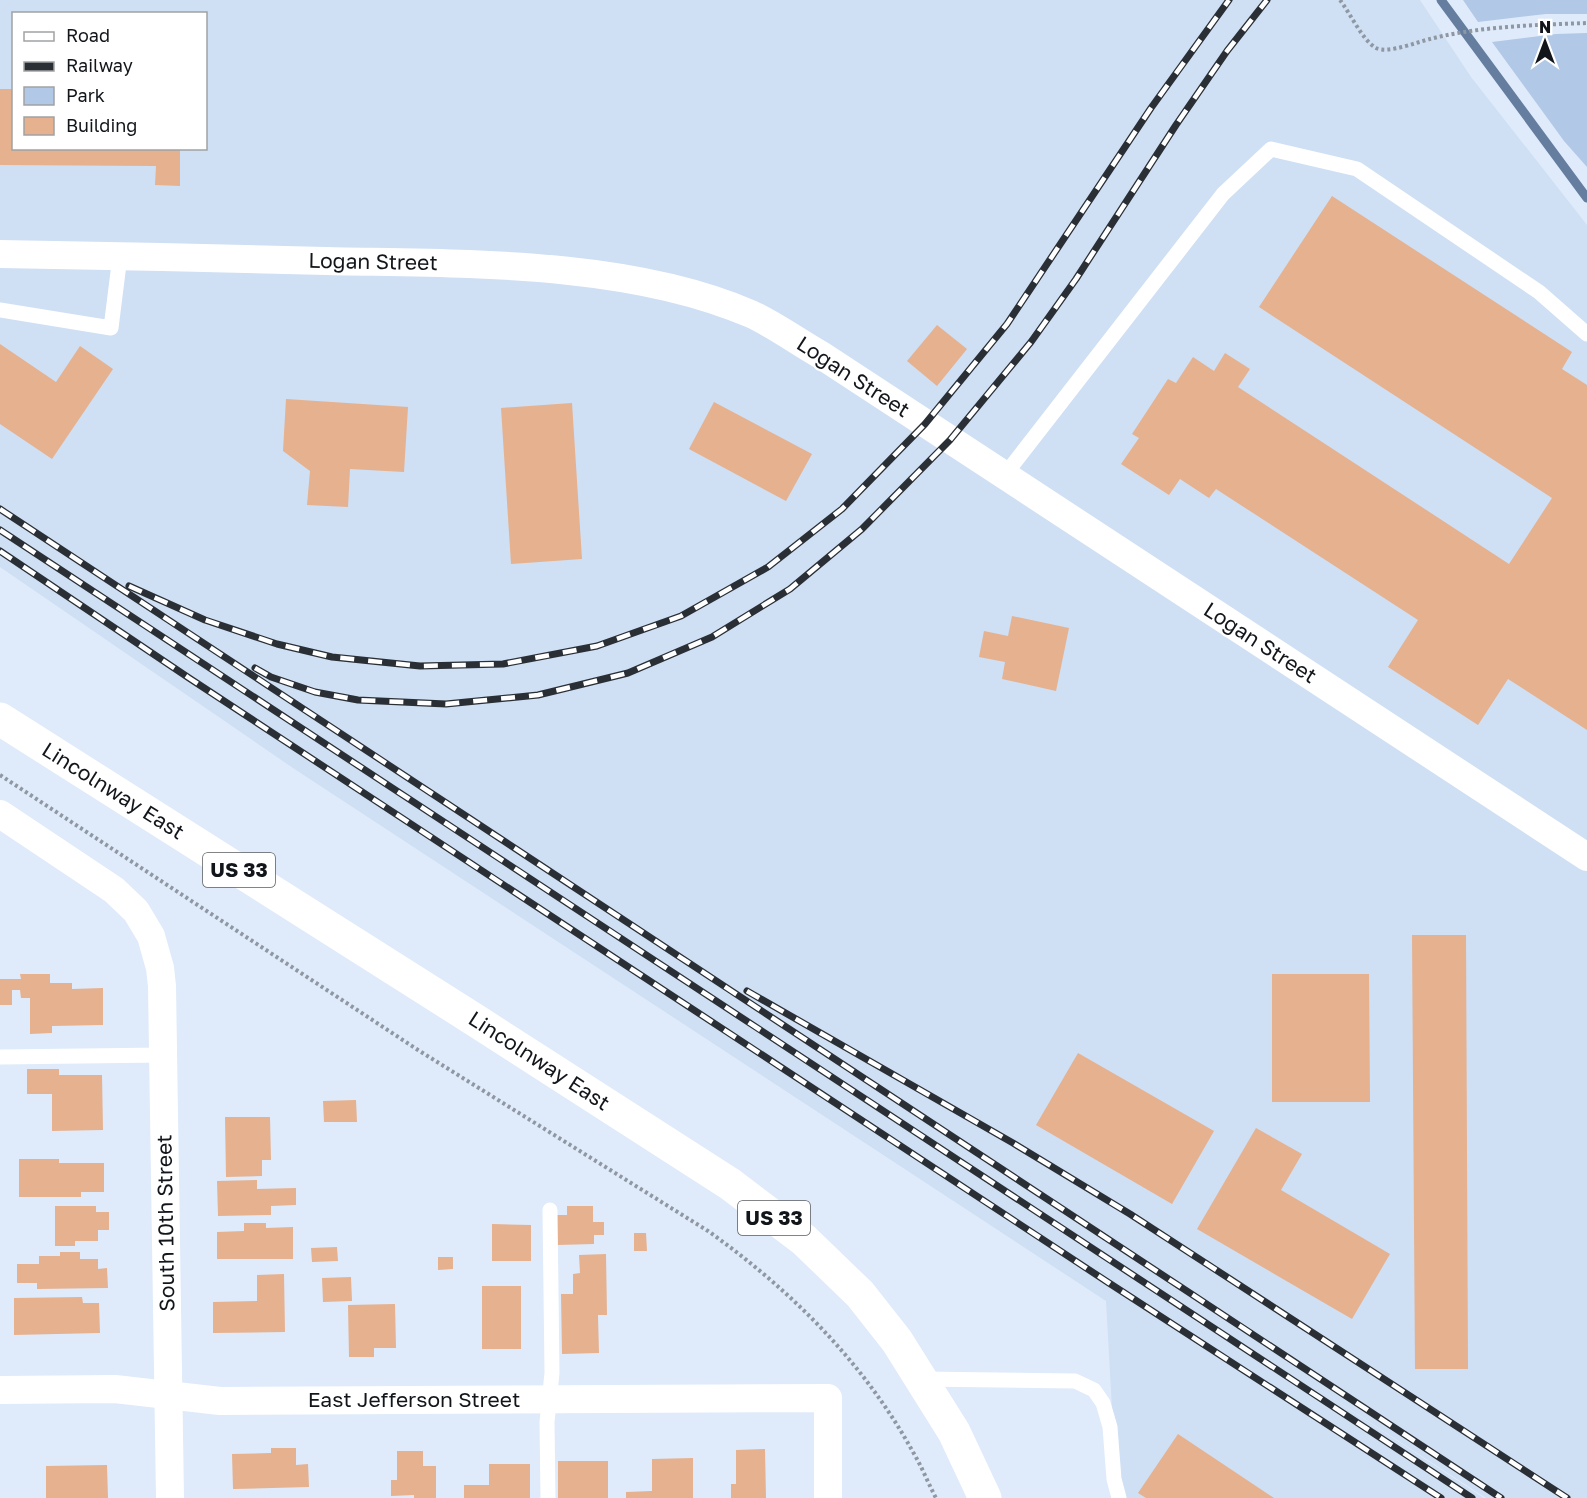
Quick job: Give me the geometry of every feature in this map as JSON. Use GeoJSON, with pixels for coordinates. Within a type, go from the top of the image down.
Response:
{"type":"FeatureCollection","features":[{"type":"Feature","properties":{"kind":"highway","name":"Lincolnway East"},"geometry":{"type":"LineString","coordinates":[[0,719],[730,1184],[804,1240],[860,1294],[897,1341],[954,1432],[985,1498]]}},
{"type":"Feature","properties":{"kind":"street","name":"Logan Street"},"geometry":{"type":"LineString","coordinates":[[0,254],[444,263],[543,269],[604,276],[658,286],[701,297],[752,315],[821,355],[1587,857]]}},
{"type":"Feature","properties":{"kind":"street","name":"South 10th Street"},"geometry":{"type":"LineString","coordinates":[[0,814],[114,890],[136,911],[156,949],[162,986],[164,1055],[170,1498]]}},
{"type":"Feature","properties":{"kind":"street","name":"East Jefferson Street"},"geometry":{"type":"LineString","coordinates":[[0,1390],[115,1389],[220,1401],[828,1398],[828,1498]]}},
{"type":"Feature","properties":{"kind":"lane"},"geometry":{"type":"LineString","coordinates":[[1005,476],[1223,194],[1271,149],[1357,169],[1539,292],[1587,334]]}},
{"type":"Feature","properties":{"kind":"lane"},"geometry":{"type":"LineString","coordinates":[[0,310],[111,328],[120,256]]}},
{"type":"Feature","properties":{"kind":"lane"},"geometry":{"type":"LineString","coordinates":[[0,1057],[164,1055]]}},
{"type":"Feature","properties":{"kind":"lane"},"geometry":{"type":"LineString","coordinates":[[548,1498],[547,1422],[552,1373],[550,1210]]}},
{"type":"Feature","properties":{"kind":"lane"},"geometry":{"type":"LineString","coordinates":[[921,1379],[1075,1381],[1094,1390],[1103,1403],[1110,1427],[1114,1479],[1119,1498]]}},
{"type":"Feature","properties":{"kind":"path"},"geometry":{"type":"LineString","coordinates":[[1340,0],[1367,41],[1377,49],[1388,50],[1433,38],[1476,31],[1587,23]]}},
{"type":"Feature","properties":{"kind":"path"},"geometry":{"type":"LineString","coordinates":[[0,775],[418,1050],[708,1231],[739,1253],[777,1284],[816,1322],[852,1363],[882,1403],[913,1452],[936,1498]]}},
{"type":"Feature","properties":{"kind":"shaded area"},"geometry":{"type":"Polygon","coordinates":[[[0,0],[1420,0],[1471,77],[1587,225],[1587,1498],[1486,1498],[1296,1374],[1484,1498],[1117,1498],[1106,1301],[293,768],[0,567],[0,0]]]}},
{"type":"Feature","properties":{"kind":"green space"},"geometry":{"type":"Polygon","coordinates":[[[1463,0],[1587,0],[1587,14],[1546,14],[1478,22],[1463,0]]]}},
{"type":"Feature","properties":{"kind":"green space"},"geometry":{"type":"Polygon","coordinates":[[[1587,33],[1587,167],[1564,141],[1492,42],[1556,34],[1587,33]]]}},
{"type":"Feature","properties":{"kind":"building"},"geometry":{"type":"Polygon","coordinates":[[[0,89],[12,89],[12,150],[180,150],[180,186],[155,185],[156,166],[0,165],[0,89]]]}},
{"type":"Feature","properties":{"kind":"building"},"geometry":{"type":"Polygon","coordinates":[[[1332,196],[1572,352],[1562,369],[1587,385],[1587,730],[1508,679],[1478,725],[1388,667],[1418,620],[1216,489],[1209,498],[1180,479],[1169,495],[1121,464],[1139,438],[1132,434],[1168,379],[1176,383],[1193,357],[1214,371],[1225,353],[1250,369],[1238,387],[1509,564],[1552,498],[1259,307],[1332,196]]]}},
{"type":"Feature","properties":{"kind":"building"},"geometry":{"type":"Polygon","coordinates":[[[937,325],[967,349],[937,386],[907,361],[937,325]]]}},
{"type":"Feature","properties":{"kind":"building"},"geometry":{"type":"Polygon","coordinates":[[[0,344],[56,382],[80,346],[113,369],[52,459],[0,424],[0,344]]]}},
{"type":"Feature","properties":{"kind":"building"},"geometry":{"type":"Polygon","coordinates":[[[286,399],[408,407],[404,472],[350,469],[348,507],[307,505],[310,471],[283,451],[286,399]]]}},
{"type":"Feature","properties":{"kind":"building"},"geometry":{"type":"Polygon","coordinates":[[[714,402],[812,454],[786,501],[689,449],[714,402]]]}},
{"type":"Feature","properties":{"kind":"building"},"geometry":{"type":"Polygon","coordinates":[[[572,403],[582,559],[511,564],[501,408],[572,403]]]}},
{"type":"Feature","properties":{"kind":"building"},"geometry":{"type":"Polygon","coordinates":[[[1012,616],[1069,628],[1056,691],[1002,679],[1005,662],[979,657],[984,631],[1008,636],[1012,616]]]}},
{"type":"Feature","properties":{"kind":"building"},"geometry":{"type":"Polygon","coordinates":[[[1412,935],[1466,935],[1468,1369],[1415,1369],[1412,935]]]}},
{"type":"Feature","properties":{"kind":"building"},"geometry":{"type":"Polygon","coordinates":[[[20,974],[50,974],[50,983],[72,983],[72,989],[103,988],[103,1025],[52,1026],[52,1033],[30,1034],[30,998],[21,998],[20,990],[12,990],[12,1005],[0,1005],[0,979],[21,979],[20,974]]]}},
{"type":"Feature","properties":{"kind":"building"},"geometry":{"type":"Polygon","coordinates":[[[1272,974],[1369,974],[1370,1102],[1272,1102],[1272,974]]]}},
{"type":"Feature","properties":{"kind":"building"},"geometry":{"type":"Polygon","coordinates":[[[1078,1053],[1214,1131],[1172,1204],[1036,1125],[1078,1053]]]}},
{"type":"Feature","properties":{"kind":"building"},"geometry":{"type":"Polygon","coordinates":[[[27,1069],[59,1069],[59,1075],[102,1075],[103,1130],[52,1131],[52,1094],[27,1094],[27,1069]]]}},
{"type":"Feature","properties":{"kind":"building"},"geometry":{"type":"Polygon","coordinates":[[[356,1100],[357,1122],[324,1122],[323,1101],[356,1100]]]}},
{"type":"Feature","properties":{"kind":"building"},"geometry":{"type":"Polygon","coordinates":[[[225,1117],[270,1117],[271,1160],[262,1160],[262,1176],[226,1177],[225,1117]]]}},
{"type":"Feature","properties":{"kind":"building"},"geometry":{"type":"Polygon","coordinates":[[[1256,1128],[1302,1154],[1281,1190],[1390,1254],[1352,1319],[1197,1229],[1256,1128]]]}},
{"type":"Feature","properties":{"kind":"building"},"geometry":{"type":"Polygon","coordinates":[[[19,1159],[59,1159],[59,1163],[104,1163],[104,1192],[81,1192],[81,1197],[19,1197],[19,1159]]]}},
{"type":"Feature","properties":{"kind":"building"},"geometry":{"type":"Polygon","coordinates":[[[257,1180],[257,1189],[296,1188],[296,1205],[271,1206],[271,1215],[218,1216],[217,1181],[257,1180]]]}},
{"type":"Feature","properties":{"kind":"building"},"geometry":{"type":"Polygon","coordinates":[[[55,1206],[96,1206],[96,1212],[109,1212],[109,1230],[98,1230],[98,1241],[75,1241],[75,1246],[55,1246],[55,1206]]]}},
{"type":"Feature","properties":{"kind":"building"},"geometry":{"type":"Polygon","coordinates":[[[567,1206],[593,1206],[593,1222],[604,1222],[604,1235],[594,1235],[594,1244],[557,1245],[557,1215],[567,1215],[567,1206]]]}},
{"type":"Feature","properties":{"kind":"building"},"geometry":{"type":"Polygon","coordinates":[[[244,1223],[266,1223],[266,1228],[293,1227],[293,1259],[217,1259],[217,1232],[244,1231],[244,1223]]]}},
{"type":"Feature","properties":{"kind":"building"},"geometry":{"type":"Polygon","coordinates":[[[492,1224],[531,1225],[531,1261],[492,1261],[492,1224]]]}},
{"type":"Feature","properties":{"kind":"building"},"geometry":{"type":"Polygon","coordinates":[[[634,1233],[646,1233],[647,1251],[634,1251],[634,1233]]]}},
{"type":"Feature","properties":{"kind":"building"},"geometry":{"type":"Polygon","coordinates":[[[337,1247],[338,1261],[312,1262],[311,1248],[337,1247]]]}},
{"type":"Feature","properties":{"kind":"building"},"geometry":{"type":"Polygon","coordinates":[[[60,1252],[80,1252],[80,1259],[98,1259],[98,1269],[107,1268],[108,1288],[37,1289],[37,1283],[17,1283],[17,1264],[39,1264],[39,1256],[60,1256],[60,1252]]]}},
{"type":"Feature","properties":{"kind":"building"},"geometry":{"type":"Polygon","coordinates":[[[606,1254],[607,1315],[598,1315],[599,1353],[562,1354],[561,1294],[573,1294],[573,1274],[580,1273],[579,1255],[606,1254]]]}},
{"type":"Feature","properties":{"kind":"building"},"geometry":{"type":"Polygon","coordinates":[[[438,1257],[453,1257],[453,1269],[438,1270],[438,1257]]]}},
{"type":"Feature","properties":{"kind":"building"},"geometry":{"type":"Polygon","coordinates":[[[284,1274],[285,1332],[213,1333],[213,1302],[257,1301],[257,1275],[284,1274]]]}},
{"type":"Feature","properties":{"kind":"building"},"geometry":{"type":"Polygon","coordinates":[[[351,1277],[352,1301],[323,1302],[322,1278],[351,1277]]]}},
{"type":"Feature","properties":{"kind":"building"},"geometry":{"type":"Polygon","coordinates":[[[482,1286],[521,1286],[521,1349],[482,1349],[482,1286]]]}},
{"type":"Feature","properties":{"kind":"building"},"geometry":{"type":"Polygon","coordinates":[[[82,1297],[83,1303],[99,1303],[100,1333],[14,1335],[14,1298],[82,1297]]]}},
{"type":"Feature","properties":{"kind":"building"},"geometry":{"type":"Polygon","coordinates":[[[395,1304],[396,1348],[374,1348],[374,1357],[349,1357],[348,1305],[395,1304]]]}},
{"type":"Feature","properties":{"kind":"building"},"geometry":{"type":"Polygon","coordinates":[[[1178,1434],[1274,1498],[1146,1498],[1138,1493],[1178,1434]]]}},
{"type":"Feature","properties":{"kind":"building"},"geometry":{"type":"Polygon","coordinates":[[[271,1448],[296,1448],[296,1465],[308,1464],[309,1487],[233,1489],[232,1454],[271,1453],[271,1448]]]}},
{"type":"Feature","properties":{"kind":"building"},"geometry":{"type":"Polygon","coordinates":[[[765,1449],[766,1498],[731,1498],[731,1484],[736,1484],[736,1450],[765,1449]]]}},
{"type":"Feature","properties":{"kind":"building"},"geometry":{"type":"Polygon","coordinates":[[[397,1451],[423,1451],[423,1466],[436,1466],[436,1498],[414,1498],[414,1495],[391,1496],[391,1480],[397,1480],[397,1451]]]}},
{"type":"Feature","properties":{"kind":"building"},"geometry":{"type":"Polygon","coordinates":[[[693,1458],[693,1498],[626,1498],[626,1492],[652,1491],[652,1459],[693,1458]]]}},
{"type":"Feature","properties":{"kind":"building"},"geometry":{"type":"Polygon","coordinates":[[[558,1461],[608,1461],[608,1498],[558,1498],[558,1461]]]}},
{"type":"Feature","properties":{"kind":"building"},"geometry":{"type":"Polygon","coordinates":[[[489,1464],[530,1464],[530,1498],[464,1498],[464,1485],[489,1485],[489,1464]]]}},
{"type":"Feature","properties":{"kind":"building"},"geometry":{"type":"Polygon","coordinates":[[[107,1465],[108,1498],[46,1498],[46,1466],[107,1465]]]}},
{"type":"Feature","properties":{"kind":"waterway"},"geometry":{"type":"LineString","coordinates":[[1441,0],[1587,198]]}},
{"type":"Feature","properties":{"kind":"railway"},"geometry":{"type":"LineString","coordinates":[[129,586],[205,620],[277,644],[332,657],[420,666],[503,664],[597,646],[681,616],[768,567],[842,509],[925,424],[1007,324],[1151,108],[1229,0]]}},
{"type":"Feature","properties":{"kind":"railway"},"geometry":{"type":"LineString","coordinates":[[255,668],[271,677],[315,692],[358,700],[446,704],[538,695],[628,673],[712,637],[790,589],[862,529],[950,440],[1031,342],[1076,279],[1227,51],[1267,0]]}},
{"type":"Feature","properties":{"kind":"railway"},"geometry":{"type":"LineString","coordinates":[[0,509],[1501,1498]]}},
{"type":"Feature","properties":{"kind":"railway"},"geometry":{"type":"LineString","coordinates":[[0,530],[1472,1498]]}},
{"type":"Feature","properties":{"kind":"railway"},"geometry":{"type":"LineString","coordinates":[[0,551],[189,678],[1109,1283],[1441,1498]]}},
{"type":"Feature","properties":{"kind":"railway"},"geometry":{"type":"LineString","coordinates":[[747,991],[1013,1143],[1130,1214],[1567,1498]]}}]}
